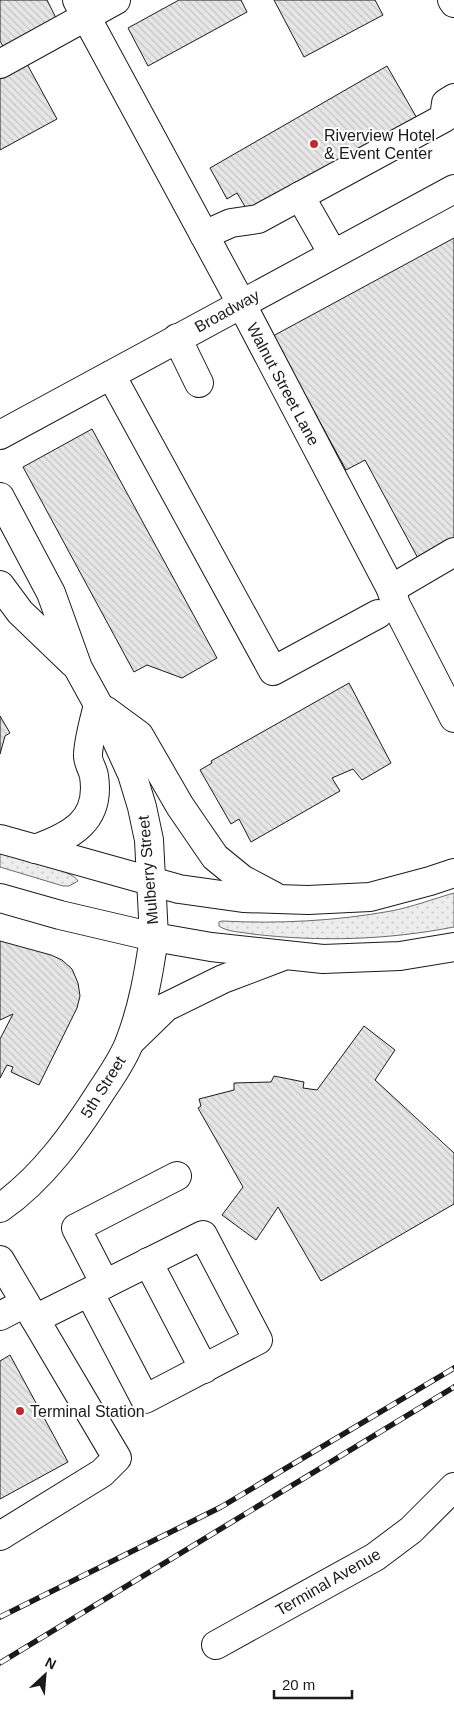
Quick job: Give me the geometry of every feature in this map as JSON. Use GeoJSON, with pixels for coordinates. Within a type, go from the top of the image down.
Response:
{"type":"FeatureCollection","features":[{"type":"Feature","properties":{"kind":"main road"},"geometry":{"type":"LineString","coordinates":[[0,64],[81,8],[116,0]]}},
{"type":"Feature","properties":{"kind":"main road","name":"Walnut Street Lane"},"geometry":{"type":"LineString","coordinates":[[81,8],[241,304],[340,509],[391,589],[396,605],[454,718]]}},
{"type":"Feature","properties":{"kind":"main road"},"geometry":{"type":"LineString","coordinates":[[204,235],[231,223],[258,219],[444,118],[446,103],[454,98]]}},
{"type":"Feature","properties":{"kind":"main road","name":"Broadway"},"geometry":{"type":"LineString","coordinates":[[0,435],[454,189]]}},
{"type":"Feature","properties":{"kind":"main road"},"geometry":{"type":"LineString","coordinates":[[300,196],[333,254]]}},
{"type":"Feature","properties":{"kind":"main road"},"geometry":{"type":"LineString","coordinates":[[177,338],[199,383]]}},
{"type":"Feature","properties":{"kind":"main road"},"geometry":{"type":"LineString","coordinates":[[110,375],[273,671],[378,614]]}},
{"type":"Feature","properties":{"kind":"main road","name":"Mulberry Street"},"geometry":{"type":"LineString","coordinates":[[0,497],[52,593],[78,668],[111,728],[135,783],[149,840],[154,937]]}},
{"type":"Feature","properties":{"kind":"main road"},"geometry":{"type":"LineString","coordinates":[[391,589],[454,552]]}},
{"type":"Feature","properties":{"kind":"main road","name":"Mulberry Street"},"geometry":{"type":"LineString","coordinates":[[0,585],[20,612],[78,668]]}},
{"type":"Feature","properties":{"kind":"main road"},"geometry":{"type":"LineString","coordinates":[[35,849],[58,841],[75,831],[84,822],[92,807],[95,790],[94,774],[87,756],[98,705],[139,736],[190,821],[215,857],[242,879],[280,899]]}},
{"type":"Feature","properties":{"kind":"main road"},"geometry":{"type":"LineString","coordinates":[[0,839],[179,889],[243,898],[308,900],[370,897],[430,882],[454,873]]}},
{"type":"Feature","properties":{"kind":"main road"},"geometry":{"type":"LineString","coordinates":[[0,898],[60,915],[154,937],[212,947],[323,958],[400,956],[454,947]]}},
{"type":"Feature","properties":{"kind":"main road","name":"5th Street"},"geometry":{"type":"LineString","coordinates":[[0,1208],[57,1155],[109,1080],[130,1042],[146,991],[154,937]]}},
{"type":"Feature","properties":{"kind":"main road"},"geometry":{"type":"LineString","coordinates":[[130,1042],[166,1007],[223,979],[288,955]]}},
{"type":"Feature","properties":{"kind":"main road"},"geometry":{"type":"LineString","coordinates":[[0,1316],[30,1311],[97,1288],[203,1234],[258,1340],[145,1399],[97,1288],[76,1228],[177,1176]]}},
{"type":"Feature","properties":{"kind":"main road"},"geometry":{"type":"LineString","coordinates":[[0,1260],[117,1458],[102,1472],[0,1536]]}},
{"type":"Feature","properties":{"kind":"main road"},"geometry":{"type":"LineString","coordinates":[[148,1262],[204,1369]]}},
{"type":"Feature","properties":{"kind":"main road","name":"Terminal Avenue"},"geometry":{"type":"LineString","coordinates":[[216,1645],[376,1557],[411,1530],[454,1487]]}},
{"type":"Feature","properties":{"kind":"shaded area"},"geometry":{"type":"Polygon","coordinates":[[[0,852],[66,872],[78,881],[69,886],[63,886],[0,867],[0,852]]]}},
{"type":"Feature","properties":{"kind":"shaded area"},"geometry":{"type":"Polygon","coordinates":[[[454,893],[454,927],[404,935],[328,939],[277,937],[226,930],[219,926],[219,922],[222,921],[307,921],[349,917],[391,911],[454,893]]]}},
{"type":"Feature","properties":{"kind":"building"},"geometry":{"type":"Polygon","coordinates":[[[0,0],[47,0],[57,20],[4,48],[0,41],[0,0]]]}},
{"type":"Feature","properties":{"kind":"building"},"geometry":{"type":"Polygon","coordinates":[[[179,0],[241,0],[247,12],[148,66],[128,28],[179,0]]]}},
{"type":"Feature","properties":{"kind":"building"},"geometry":{"type":"Polygon","coordinates":[[[274,0],[375,0],[383,15],[304,57],[274,0]]]}},
{"type":"Feature","properties":{"kind":"building"},"geometry":{"type":"Polygon","coordinates":[[[27,64],[57,119],[0,150],[0,79],[27,64]]]}},
{"type":"Feature","properties":{"kind":"building","name":"Riverview Hotel & Event Center"},"geometry":{"type":"Polygon","coordinates":[[[387,66],[418,120],[250,215],[237,193],[227,199],[210,168],[387,66]]]}},
{"type":"Feature","properties":{"kind":"building"},"geometry":{"type":"Polygon","coordinates":[[[454,238],[454,544],[420,562],[365,460],[346,470],[273,336],[454,238]]]}},
{"type":"Feature","properties":{"kind":"building"},"geometry":{"type":"Polygon","coordinates":[[[92,429],[217,658],[182,678],[147,665],[134,672],[23,467],[92,429]]]}},
{"type":"Feature","properties":{"kind":"building"},"geometry":{"type":"Polygon","coordinates":[[[349,683],[391,763],[362,780],[353,769],[332,778],[340,791],[251,842],[239,819],[231,824],[200,770],[212,763],[211,761],[349,683]]]}},
{"type":"Feature","properties":{"kind":"building"},"geometry":{"type":"Polygon","coordinates":[[[0,716],[10,733],[5,736],[0,754],[0,716]]]}},
{"type":"Feature","properties":{"kind":"building"},"geometry":{"type":"Polygon","coordinates":[[[0,941],[51,955],[62,960],[72,969],[78,983],[80,996],[77,1008],[39,1085],[11,1072],[13,1067],[7,1065],[0,1078],[0,1039],[13,1014],[0,1020],[0,941]]]}},
{"type":"Feature","properties":{"kind":"building"},"geometry":{"type":"Polygon","coordinates":[[[364,1026],[395,1050],[375,1080],[454,1153],[454,1204],[321,1281],[278,1207],[256,1240],[222,1215],[243,1187],[198,1108],[201,1106],[199,1099],[234,1090],[234,1083],[271,1082],[274,1076],[304,1082],[303,1088],[317,1090],[364,1026]]]}},
{"type":"Feature","properties":{"kind":"building","name":"Terminal Station"},"geometry":{"type":"Polygon","coordinates":[[[10,1355],[68,1462],[0,1499],[0,1361],[10,1355]]]}},
{"type":"Feature","properties":{"kind":"railway"},"geometry":{"type":"LineString","coordinates":[[0,1617],[221,1507],[454,1368]]}},
{"type":"Feature","properties":{"kind":"railway"},"geometry":{"type":"LineString","coordinates":[[0,1663],[454,1387]]}},
{"type":"Feature","properties":{"kind":"place","name":"Riverview Hotel & Event Center"},"geometry":{"type":"Point","coordinates":[314,144]}},
{"type":"Feature","properties":{"kind":"place","name":"Terminal Station"},"geometry":{"type":"Point","coordinates":[20,1411]}}]}
